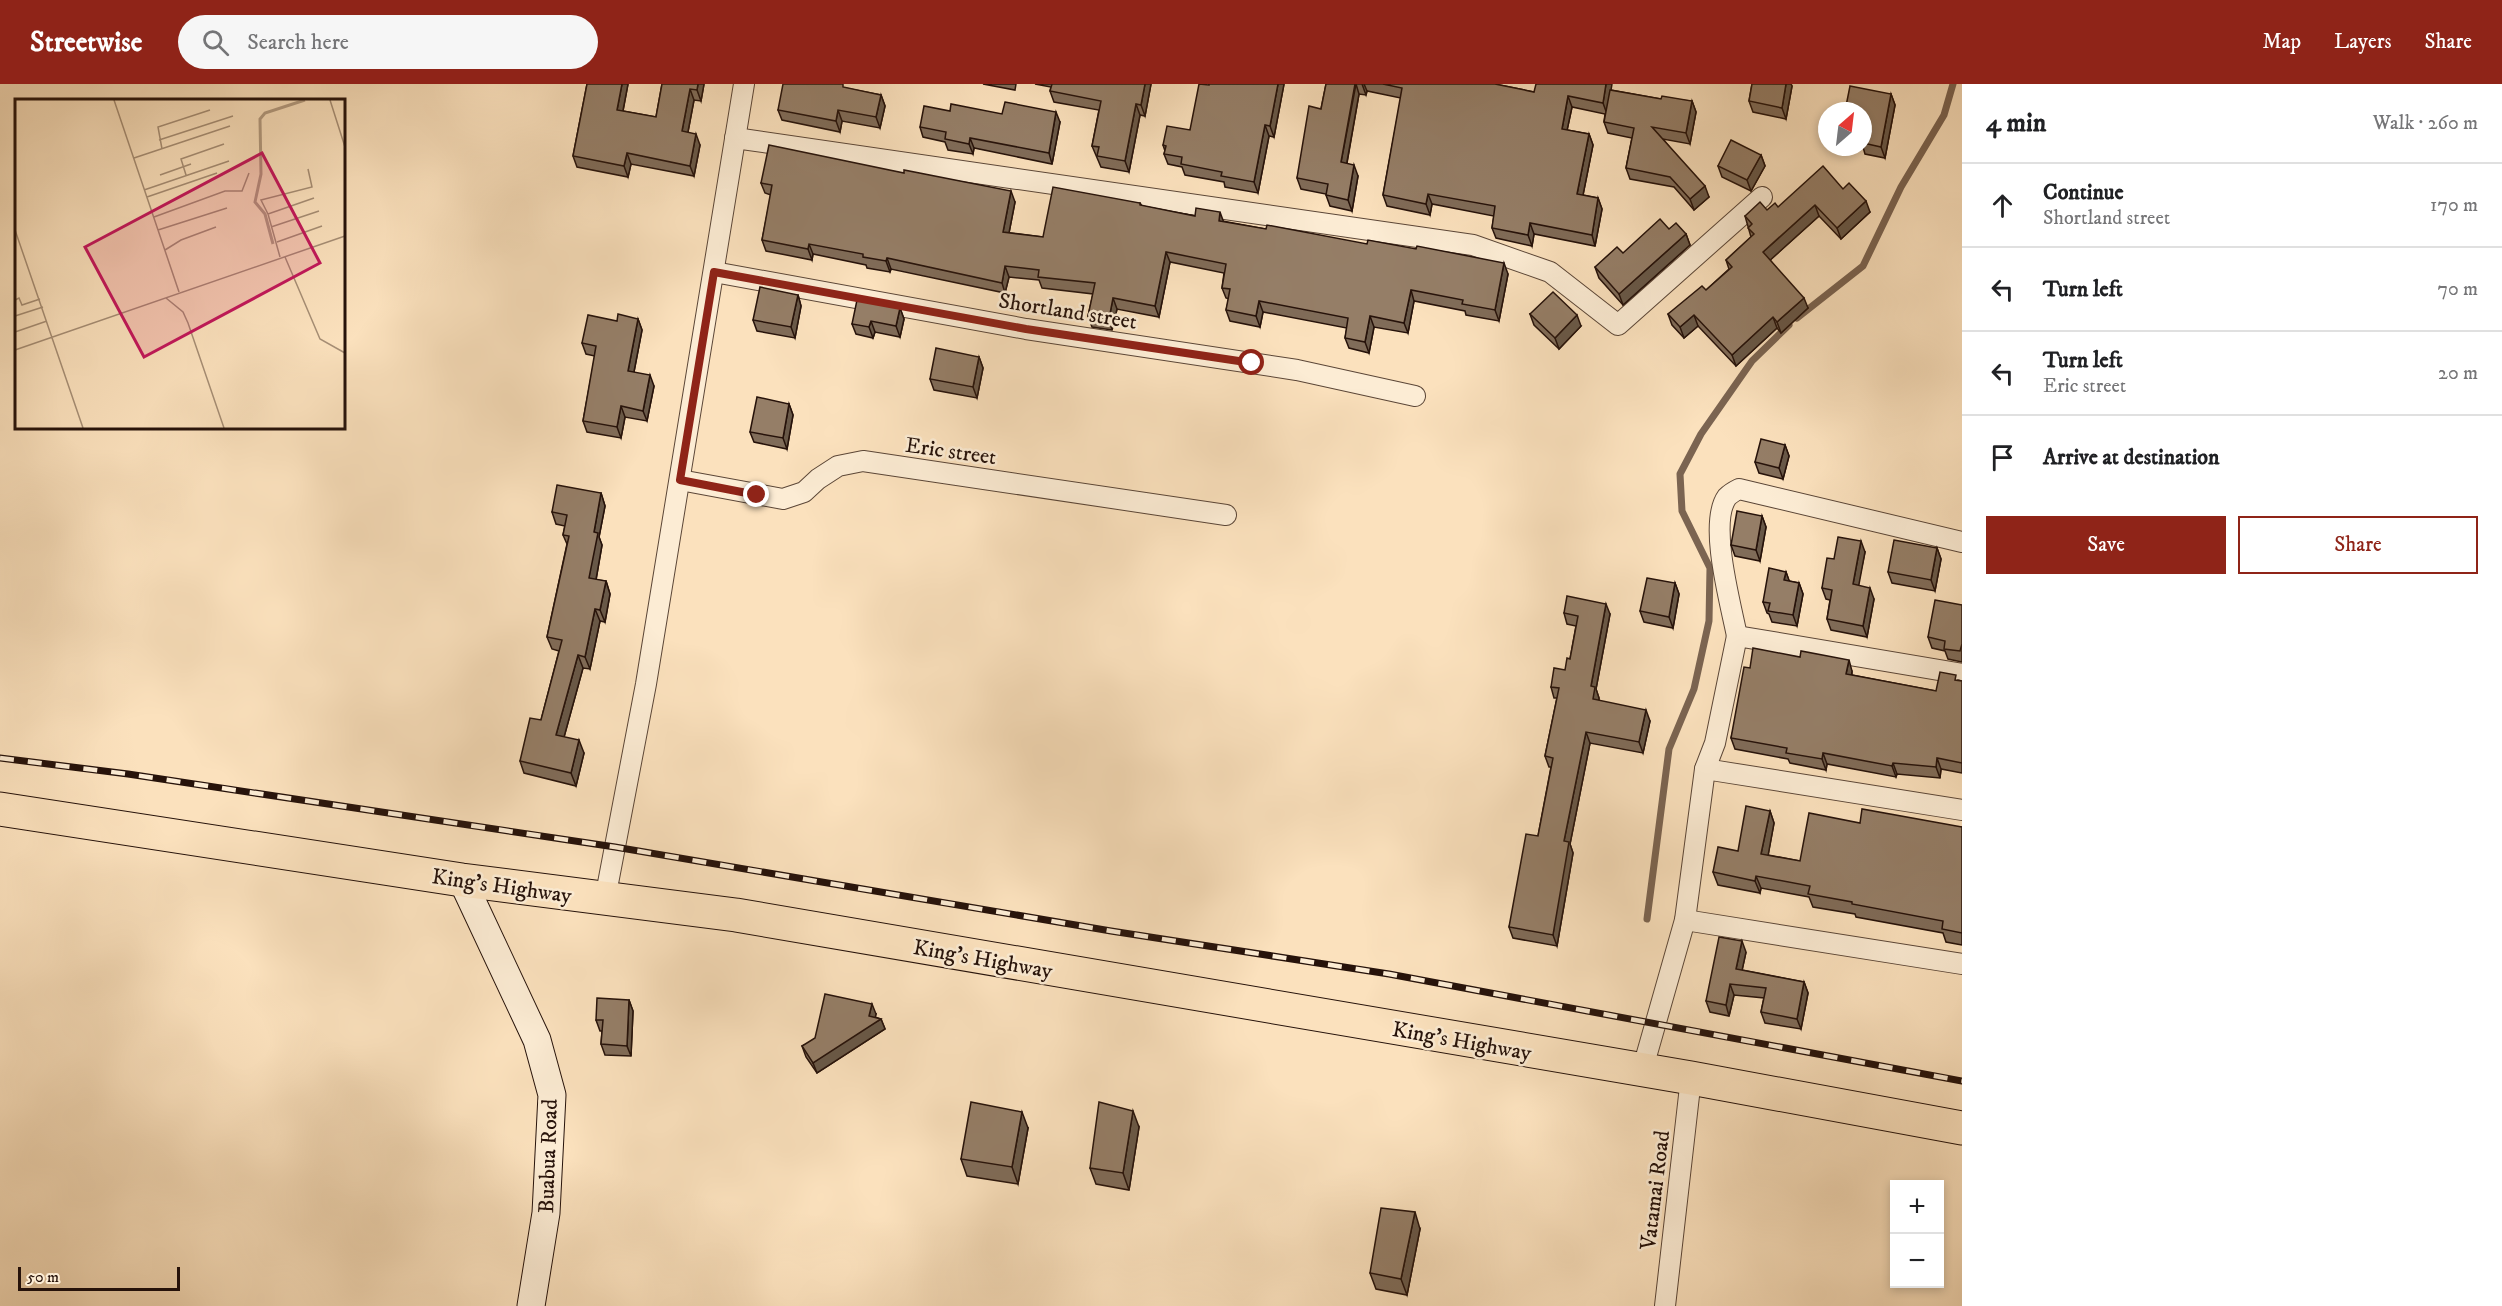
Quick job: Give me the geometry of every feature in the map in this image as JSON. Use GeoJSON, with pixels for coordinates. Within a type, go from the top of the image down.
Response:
{"type":"FeatureCollection","features":[{"type":"Feature","properties":{"kind":"highway","name":"King's Highway"},"geometry":{"type":"LineString","coordinates":[[0,809],[462,880],[748,917],[1691,1078],[1962,1128]]}},
{"type":"Feature","properties":{"kind":"street"},"geometry":{"type":"LineString","coordinates":[[605,899],[640,717],[744,84]]}},
{"type":"Feature","properties":{"kind":"street"},"geometry":{"type":"LineString","coordinates":[[735,138],[1473,245],[1550,272],[1618,324],[1762,197]]}},
{"type":"Feature","properties":{"kind":"street","name":"Shortland street"},"geometry":{"type":"LineString","coordinates":[[714,272],[1026,329],[1297,370],[1415,396]]}},
{"type":"Feature","properties":{"kind":"street","name":"Eric street"},"geometry":{"type":"LineString","coordinates":[[680,480],[783,499],[804,492],[818,479],[838,466],[863,461],[1226,515]]}},
{"type":"Feature","properties":{"kind":"street"},"geometry":{"type":"LineString","coordinates":[[1642,1071],[1685,920],[1705,770],[1715,743],[1737,636],[1719,530],[1724,504],[1728,496],[1738,489],[1962,542]]}},
{"type":"Feature","properties":{"kind":"street"},"geometry":{"type":"LineString","coordinates":[[1737,636],[1962,674]]}},
{"type":"Feature","properties":{"kind":"street"},"geometry":{"type":"LineString","coordinates":[[1705,770],[1962,810]]}},
{"type":"Feature","properties":{"kind":"street","name":"Buabua Road"},"geometry":{"type":"LineString","coordinates":[[462,880],[537,1040],[552,1095],[546,1213],[531,1306]]}},
{"type":"Feature","properties":{"kind":"street"},"geometry":{"type":"LineString","coordinates":[[1685,920],[1962,964]]}},
{"type":"Feature","properties":{"kind":"street","name":"Vatamai Road"},"geometry":{"type":"LineString","coordinates":[[1665,1306],[1691,1078]]}},
{"type":"Feature","properties":{"kind":"building"},"geometry":{"type":"Polygon","coordinates":[[[587,84],[622,84],[617,110],[656,117],[662,84],[698,84],[697,90],[690,89],[682,131],[696,134],[690,166],[627,153],[624,166],[573,156],[587,84]]]}},
{"type":"Feature","properties":{"kind":"building"},"geometry":{"type":"Polygon","coordinates":[[[783,84],[843,84],[843,87],[881,95],[876,117],[838,110],[836,121],[778,110],[783,84]]]}},
{"type":"Feature","properties":{"kind":"building"},"geometry":{"type":"Polygon","coordinates":[[[1052,84],[1145,84],[1141,105],[1136,104],[1125,161],[1097,156],[1099,147],[1092,146],[1101,101],[1050,91],[1052,84]]]}},
{"type":"Feature","properties":{"kind":"building"},"geometry":{"type":"Polygon","coordinates":[[[1199,84],[1278,84],[1270,126],[1265,125],[1254,182],[1221,176],[1222,172],[1181,164],[1182,157],[1164,154],[1166,146],[1163,145],[1167,126],[1190,130],[1199,84]]]}},
{"type":"Feature","properties":{"kind":"building"},"geometry":{"type":"Polygon","coordinates":[[[1326,84],[1355,84],[1341,162],[1354,165],[1348,200],[1326,195],[1328,184],[1297,178],[1309,106],[1321,109],[1326,84]]]}},
{"type":"Feature","properties":{"kind":"building"},"geometry":{"type":"Polygon","coordinates":[[[1383,84],[1495,84],[1534,92],[1536,84],[1606,84],[1603,103],[1568,96],[1562,129],[1589,134],[1577,194],[1598,198],[1592,235],[1530,223],[1528,235],[1492,228],[1495,206],[1428,194],[1426,204],[1383,195],[1402,88],[1383,84]]]}},
{"type":"Feature","properties":{"kind":"building"},"geometry":{"type":"Polygon","coordinates":[[[1752,84],[1786,84],[1782,108],[1749,101],[1752,84]]]}},
{"type":"Feature","properties":{"kind":"building"},"geometry":{"type":"Polygon","coordinates":[[[1850,86],[1891,94],[1881,147],[1872,145],[1872,102],[1847,102],[1850,86]]]}},
{"type":"Feature","properties":{"kind":"building"},"geometry":{"type":"Polygon","coordinates":[[[1610,90],[1661,99],[1662,96],[1692,101],[1686,133],[1652,127],[1705,186],[1690,199],[1670,177],[1626,168],[1634,128],[1604,122],[1610,90]]]}},
{"type":"Feature","properties":{"kind":"building"},"geometry":{"type":"Polygon","coordinates":[[[1005,102],[1056,112],[1049,153],[970,138],[969,144],[945,139],[946,132],[920,127],[924,106],[950,111],[951,104],[1002,114],[1005,102]]]}},
{"type":"Feature","properties":{"kind":"building"},"geometry":{"type":"Polygon","coordinates":[[[1731,140],[1761,155],[1747,180],[1718,166],[1731,140]]]}},
{"type":"Feature","properties":{"kind":"building"},"geometry":{"type":"Polygon","coordinates":[[[769,145],[904,173],[904,170],[1011,191],[1003,232],[1043,237],[1053,187],[1195,216],[1196,208],[1220,212],[1219,221],[1266,229],[1267,225],[1367,244],[1368,240],[1416,249],[1417,246],[1504,263],[1495,310],[1462,304],[1463,300],[1411,290],[1404,323],[1370,316],[1365,342],[1345,338],[1348,318],[1259,301],[1256,316],[1226,310],[1230,289],[1222,288],[1226,264],[1166,252],[1155,306],[1113,298],[1109,319],[1088,316],[1095,283],[1038,277],[1039,270],[1005,266],[1002,283],[887,258],[886,261],[863,257],[863,254],[809,244],[808,249],[762,240],[772,185],[761,183],[769,145]]]}},
{"type":"Feature","properties":{"kind":"building"},"geometry":{"type":"Polygon","coordinates":[[[1823,166],[1843,189],[1849,183],[1866,201],[1837,228],[1815,205],[1763,252],[1804,298],[1777,322],[1773,317],[1732,355],[1694,315],[1680,327],[1668,314],[1702,286],[1706,290],[1732,267],[1726,260],[1754,234],[1748,228],[1752,224],[1745,216],[1760,202],[1767,210],[1775,203],[1778,207],[1823,166]]]}},
{"type":"Feature","properties":{"kind":"building"},"geometry":{"type":"Polygon","coordinates":[[[1660,219],[1669,229],[1676,223],[1686,234],[1619,294],[1595,267],[1617,247],[1623,253],[1660,219]]]}},
{"type":"Feature","properties":{"kind":"building"},"geometry":{"type":"Polygon","coordinates":[[[760,287],[798,295],[791,327],[753,320],[760,287]]]}},
{"type":"Feature","properties":{"kind":"building"},"geometry":{"type":"Polygon","coordinates":[[[1553,292],[1577,315],[1555,338],[1530,314],[1553,292]]]}},
{"type":"Feature","properties":{"kind":"building"},"geometry":{"type":"Polygon","coordinates":[[[857,300],[900,308],[896,326],[871,321],[869,327],[852,324],[857,300]]]}},
{"type":"Feature","properties":{"kind":"building"},"geometry":{"type":"Polygon","coordinates":[[[618,314],[638,319],[628,371],[650,375],[643,411],[621,406],[617,427],[583,421],[596,346],[582,343],[588,315],[617,321],[618,314]]]}},
{"type":"Feature","properties":{"kind":"building"},"geometry":{"type":"Polygon","coordinates":[[[936,348],[979,357],[973,387],[930,379],[936,348]]]}},
{"type":"Feature","properties":{"kind":"building"},"geometry":{"type":"Polygon","coordinates":[[[757,397],[789,404],[783,438],[750,432],[757,397]]]}},
{"type":"Feature","properties":{"kind":"building"},"geometry":{"type":"Polygon","coordinates":[[[1761,439],[1785,445],[1779,468],[1755,462],[1761,439]]]}},
{"type":"Feature","properties":{"kind":"building"},"geometry":{"type":"Polygon","coordinates":[[[557,485],[601,493],[594,532],[598,533],[589,578],[606,581],[600,610],[595,609],[585,657],[578,655],[556,735],[579,740],[571,773],[520,761],[530,718],[541,720],[562,640],[547,637],[569,536],[563,535],[567,515],[552,512],[557,485]]]}},
{"type":"Feature","properties":{"kind":"building"},"geometry":{"type":"Polygon","coordinates":[[[1737,511],[1762,516],[1756,550],[1731,545],[1737,511]]]}},
{"type":"Feature","properties":{"kind":"building"},"geometry":{"type":"Polygon","coordinates":[[[1838,537],[1861,541],[1853,584],[1870,588],[1863,626],[1827,619],[1832,590],[1822,588],[1827,558],[1834,559],[1838,537]]]}},
{"type":"Feature","properties":{"kind":"building"},"geometry":{"type":"Polygon","coordinates":[[[1894,540],[1937,548],[1931,580],[1888,572],[1894,540]]]}},
{"type":"Feature","properties":{"kind":"building"},"geometry":{"type":"Polygon","coordinates":[[[1769,568],[1786,572],[1784,580],[1799,583],[1793,615],[1768,611],[1770,603],[1763,602],[1769,568]]]}},
{"type":"Feature","properties":{"kind":"building"},"geometry":{"type":"Polygon","coordinates":[[[1647,578],[1675,583],[1669,617],[1640,611],[1647,578]]]}},
{"type":"Feature","properties":{"kind":"building"},"geometry":{"type":"Polygon","coordinates":[[[1567,596],[1606,604],[1591,686],[1595,687],[1593,699],[1646,710],[1639,742],[1586,732],[1564,841],[1569,842],[1553,935],[1509,927],[1526,834],[1538,836],[1553,758],[1545,756],[1559,688],[1551,687],[1554,668],[1565,670],[1567,658],[1570,659],[1578,616],[1564,613],[1567,596]]]}},
{"type":"Feature","properties":{"kind":"building"},"geometry":{"type":"Polygon","coordinates":[[[1935,600],[1962,605],[1960,651],[1944,649],[1945,641],[1928,637],[1935,600]]]}},
{"type":"Feature","properties":{"kind":"building"},"geometry":{"type":"Polygon","coordinates":[[[1753,648],[1800,657],[1801,651],[1849,660],[1846,674],[1936,691],[1940,672],[1956,675],[1955,680],[1962,681],[1962,763],[1937,758],[1936,767],[1893,763],[1892,766],[1823,753],[1822,759],[1786,753],[1787,748],[1731,738],[1744,667],[1750,668],[1753,648]]]}},
{"type":"Feature","properties":{"kind":"building"},"geometry":{"type":"Polygon","coordinates":[[[1746,806],[1770,811],[1761,854],[1800,861],[1809,813],[1860,823],[1862,809],[1962,827],[1962,933],[1942,929],[1943,921],[1808,894],[1810,886],[1756,876],[1755,881],[1713,872],[1718,847],[1738,851],[1746,806]]]}},
{"type":"Feature","properties":{"kind":"building"},"geometry":{"type":"Polygon","coordinates":[[[1719,937],[1742,941],[1736,969],[1804,982],[1797,1019],[1761,1012],[1766,988],[1730,984],[1726,1005],[1706,1001],[1719,937]]]}},
{"type":"Feature","properties":{"kind":"building"},"geometry":{"type":"Polygon","coordinates":[[[825,994],[872,1004],[869,1016],[881,1019],[813,1063],[802,1046],[815,1038],[825,994]]]}},
{"type":"Feature","properties":{"kind":"building"},"geometry":{"type":"Polygon","coordinates":[[[597,998],[629,1000],[627,1046],[601,1044],[603,1020],[596,1020],[597,998]]]}},
{"type":"Feature","properties":{"kind":"building"},"geometry":{"type":"Polygon","coordinates":[[[971,1102],[1022,1112],[1012,1167],[961,1159],[971,1102]]]}},
{"type":"Feature","properties":{"kind":"building"},"geometry":{"type":"Polygon","coordinates":[[[1099,1102],[1133,1111],[1123,1173],[1090,1168],[1099,1102]]]}},
{"type":"Feature","properties":{"kind":"building"},"geometry":{"type":"Polygon","coordinates":[[[1381,1208],[1415,1212],[1401,1279],[1370,1273],[1381,1208]]]}},
{"type":"Feature","properties":{"kind":"waterway"},"geometry":{"type":"LineString","coordinates":[[1797,318],[1863,266],[1901,187],[1944,115],[1953,84]]}},
{"type":"Feature","properties":{"kind":"waterway"},"geometry":{"type":"LineString","coordinates":[[1647,919],[1669,749],[1694,689],[1709,621],[1710,568],[1682,511],[1680,474],[1701,434],[1752,361],[1789,325]]}},
{"type":"Feature","properties":{"kind":"railway"},"geometry":{"type":"LineString","coordinates":[[0,758],[128,774],[615,847],[1111,931],[1389,974],[1962,1081]]}},
{"type":"Feature","properties":{"kind":"route"},"geometry":{"type":"LineString","coordinates":[[757,495],[680,480],[714,272],[1026,329],[1252,363]]}}]}
